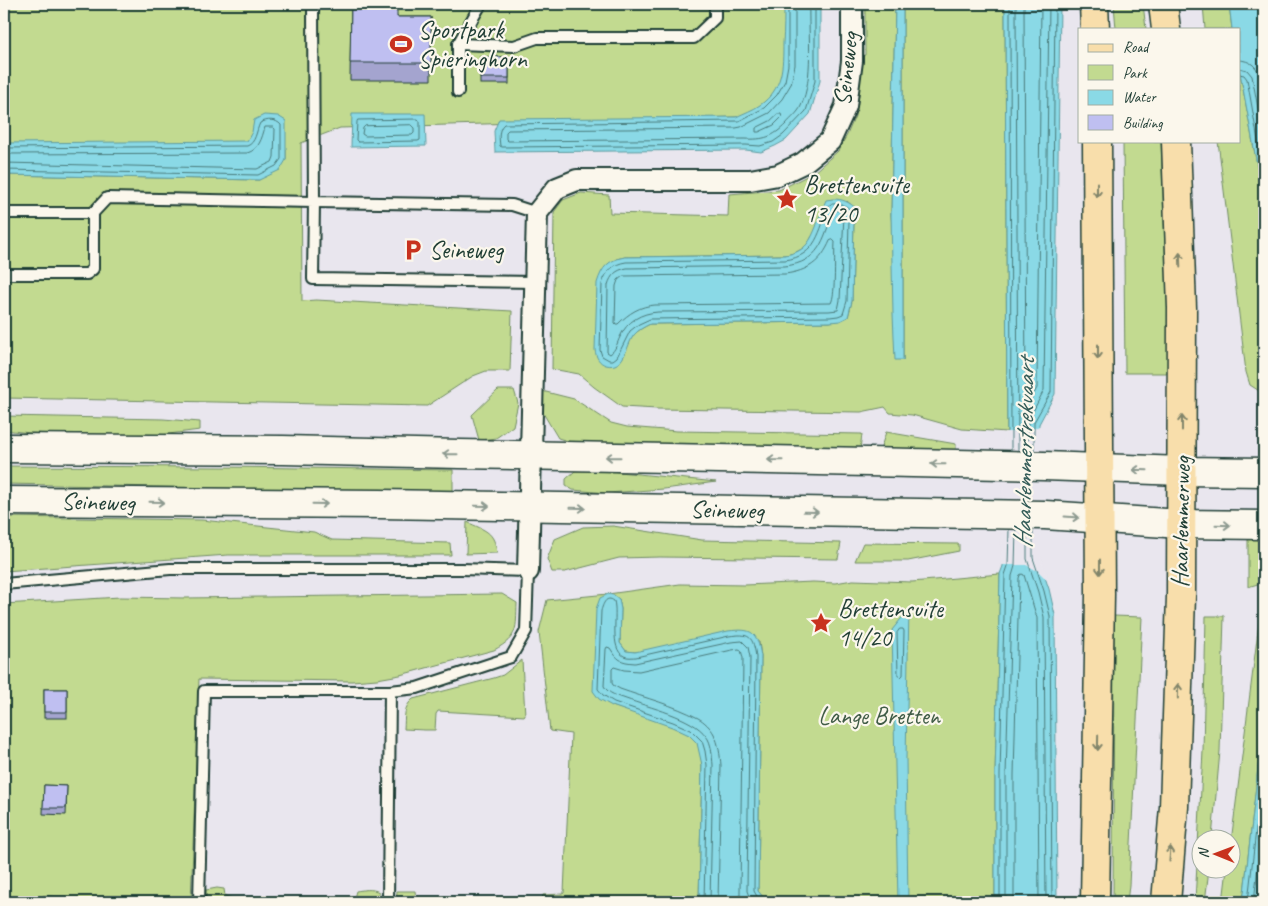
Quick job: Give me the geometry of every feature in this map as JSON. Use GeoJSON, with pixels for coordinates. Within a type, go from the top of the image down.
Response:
{"type":"FeatureCollection","features":[{"type":"Feature","properties":{"kind":"main road"},"geometry":{"type":"LineString","coordinates":[[1094,4],[1095,28]]}},
{"type":"Feature","properties":{"kind":"main road"},"geometry":{"type":"LineString","coordinates":[[1163,4],[1166,28]]}},
{"type":"Feature","properties":{"kind":"main road"},"geometry":{"type":"LineString","coordinates":[[1095,902],[1100,519],[1097,142]]}},
{"type":"Feature","properties":{"kind":"main road","name":"Haarlemmerweg"},"geometry":{"type":"LineString","coordinates":[[1166,902],[1174,807],[1178,713],[1182,471],[1182,308],[1176,142]]}},
{"type":"Feature","properties":{"kind":"main road","name":"Seineweg"},"geometry":{"type":"LineString","coordinates":[[4,448],[531,455],[1264,472]]}},
{"type":"Feature","properties":{"kind":"main road","name":"Seineweg"},"geometry":{"type":"LineString","coordinates":[[4,501],[360,504],[1045,515],[1181,524],[1264,525]]}},
{"type":"Feature","properties":{"kind":"street","name":"Seineweg"},"geometry":{"type":"LineString","coordinates":[[536,213],[557,188],[577,180],[750,180],[778,174],[803,163],[830,141],[846,106],[852,61],[852,4]]}},
{"type":"Feature","properties":{"kind":"street"},"geometry":{"type":"LineString","coordinates":[[528,571],[536,213]]}},
{"type":"Feature","properties":{"kind":"lane"},"geometry":{"type":"LineString","coordinates":[[313,4],[313,279],[535,282]]}},
{"type":"Feature","properties":{"kind":"lane"},"geometry":{"type":"LineString","coordinates":[[458,92],[458,44],[481,4]]}},
{"type":"Feature","properties":{"kind":"lane"},"geometry":{"type":"LineString","coordinates":[[458,44],[514,46],[537,38],[694,38],[715,18],[715,4]]}},
{"type":"Feature","properties":{"kind":"lane"},"geometry":{"type":"LineString","coordinates":[[4,274],[87,274],[93,269],[94,213],[107,198],[512,205],[536,213]]}},
{"type":"Feature","properties":{"kind":"lane"},"geometry":{"type":"LineString","coordinates":[[4,213],[94,213]]}},
{"type":"Feature","properties":{"kind":"lane"},"geometry":{"type":"LineString","coordinates":[[4,584],[170,569],[462,569],[528,571],[526,631],[511,657],[417,688],[390,691],[204,692],[199,902]]}},
{"type":"Feature","properties":{"kind":"lane"},"geometry":{"type":"LineString","coordinates":[[388,902],[390,691]]}},
{"type":"Feature","properties":{"kind":"green space"},"geometry":{"type":"Polygon","coordinates":[[[4,4],[800,4],[774,114],[736,117],[340,128],[301,143],[302,301],[316,300],[512,311],[510,371],[486,371],[473,376],[427,406],[4,398],[4,175],[259,180],[286,160],[286,149],[4,155],[4,4]]]}},
{"type":"Feature","properties":{"kind":"green space"},"geometry":{"type":"Polygon","coordinates":[[[865,4],[895,4],[891,215],[903,360],[903,4],[1005,4],[1007,432],[962,429],[912,415],[890,413],[885,407],[861,412],[622,407],[579,374],[552,369],[554,212],[563,200],[581,193],[609,195],[610,213],[728,216],[729,194],[779,190],[813,173],[838,151],[855,116],[858,57],[865,55],[865,4]],[[847,201],[812,236],[804,247],[785,255],[625,257],[616,259],[612,365],[623,357],[630,340],[635,334],[650,324],[830,322],[848,317],[852,301],[854,220],[856,209],[847,201]]]}},
{"type":"Feature","properties":{"kind":"green space"},"geometry":{"type":"Polygon","coordinates":[[[1114,4],[1143,4],[1146,28],[1116,28],[1114,4]]]}},
{"type":"Feature","properties":{"kind":"green space"},"geometry":{"type":"Polygon","coordinates":[[[1203,4],[1229,4],[1232,28],[1205,28],[1203,4]]]}},
{"type":"Feature","properties":{"kind":"green space"},"geometry":{"type":"Polygon","coordinates":[[[1240,72],[1264,203],[1264,394],[1250,385],[1246,372],[1218,142],[1240,142],[1240,72]]]}},
{"type":"Feature","properties":{"kind":"green space"},"geometry":{"type":"Polygon","coordinates":[[[1123,142],[1161,142],[1170,373],[1125,373],[1123,142]]]}},
{"type":"Feature","properties":{"kind":"green space"},"geometry":{"type":"Polygon","coordinates":[[[498,390],[514,390],[518,403],[513,426],[496,438],[479,440],[472,415],[498,390]]]}},
{"type":"Feature","properties":{"kind":"green space"},"geometry":{"type":"Polygon","coordinates":[[[542,391],[574,399],[611,423],[627,427],[677,431],[862,434],[860,450],[587,447],[558,438],[543,413],[542,391]]]}},
{"type":"Feature","properties":{"kind":"green space"},"geometry":{"type":"Polygon","coordinates":[[[4,416],[163,419],[200,422],[200,430],[145,437],[30,433],[4,430],[4,416]]]}},
{"type":"Feature","properties":{"kind":"green space"},"geometry":{"type":"Polygon","coordinates":[[[886,432],[956,444],[956,452],[880,450],[886,432]]]}},
{"type":"Feature","properties":{"kind":"green space"},"geometry":{"type":"Polygon","coordinates":[[[4,466],[453,470],[453,491],[4,484],[4,466]]]}},
{"type":"Feature","properties":{"kind":"green space"},"geometry":{"type":"Polygon","coordinates":[[[599,470],[716,482],[664,489],[607,493],[573,490],[566,486],[566,479],[575,471],[599,470]]]}},
{"type":"Feature","properties":{"kind":"green space"},"geometry":{"type":"Polygon","coordinates":[[[4,517],[202,520],[314,532],[332,540],[450,543],[451,555],[228,555],[4,571],[4,517]]]}},
{"type":"Feature","properties":{"kind":"green space"},"geometry":{"type":"Polygon","coordinates":[[[467,522],[484,530],[491,536],[497,553],[466,554],[467,522]]]}},
{"type":"Feature","properties":{"kind":"green space"},"geometry":{"type":"Polygon","coordinates":[[[613,526],[702,540],[841,543],[838,559],[619,558],[565,572],[552,572],[547,559],[555,539],[583,527],[613,526]]]}},
{"type":"Feature","properties":{"kind":"green space"},"geometry":{"type":"Polygon","coordinates":[[[1264,537],[1264,582],[1248,587],[1248,540],[1264,537]]]}},
{"type":"Feature","properties":{"kind":"green space"},"geometry":{"type":"Polygon","coordinates":[[[863,543],[959,544],[959,551],[908,561],[855,561],[863,543]]]}},
{"type":"Feature","properties":{"kind":"green space","name":"Lange Bretten"},"geometry":{"type":"Polygon","coordinates":[[[1000,574],[995,775],[995,902],[767,902],[758,891],[761,656],[759,642],[635,652],[626,651],[620,643],[621,609],[619,599],[612,706],[683,731],[697,742],[701,754],[699,902],[541,902],[543,895],[564,893],[571,734],[550,731],[539,632],[547,600],[680,584],[835,583],[853,580],[912,582],[1000,574]]]}},
{"type":"Feature","properties":{"kind":"green space"},"geometry":{"type":"Polygon","coordinates":[[[502,594],[517,603],[516,625],[508,641],[494,650],[400,675],[377,679],[352,681],[199,679],[191,902],[4,902],[4,604],[120,597],[185,598],[502,594]]]}},
{"type":"Feature","properties":{"kind":"green space"},"geometry":{"type":"Polygon","coordinates":[[[1264,612],[1264,714],[1243,902],[1223,902],[1226,878],[1240,878],[1240,828],[1233,828],[1259,623],[1264,612]]]}},
{"type":"Feature","properties":{"kind":"green space"},"geometry":{"type":"Polygon","coordinates":[[[1114,616],[1142,617],[1127,902],[1113,902],[1114,616]]]}},
{"type":"Feature","properties":{"kind":"green space"},"geometry":{"type":"Polygon","coordinates":[[[1206,616],[1224,616],[1220,751],[1213,828],[1199,828],[1203,751],[1206,616]]]}},
{"type":"Feature","properties":{"kind":"green space"},"geometry":{"type":"Polygon","coordinates":[[[522,660],[525,716],[438,711],[436,714],[435,730],[404,729],[406,709],[413,699],[503,675],[522,660]]]}},
{"type":"Feature","properties":{"kind":"green space"},"geometry":{"type":"Polygon","coordinates":[[[1196,878],[1208,878],[1205,902],[1195,902],[1196,878]]]}},
{"type":"Feature","properties":{"kind":"green space"},"geometry":{"type":"Polygon","coordinates":[[[224,889],[225,896],[233,898],[348,900],[354,898],[356,891],[370,890],[379,892],[379,902],[206,902],[206,890],[224,889]]]}},
{"type":"Feature","properties":{"kind":"green space"},"geometry":{"type":"Polygon","coordinates":[[[397,891],[415,891],[416,899],[472,902],[396,902],[397,891]]]}},
{"type":"Feature","properties":{"kind":"water"},"geometry":{"type":"Polygon","coordinates":[[[784,4],[820,4],[820,81],[810,114],[786,140],[775,146],[761,152],[746,150],[495,152],[494,131],[499,119],[736,117],[760,105],[773,92],[782,69],[784,4]]]}},
{"type":"Feature","properties":{"kind":"water"},"geometry":{"type":"Polygon","coordinates":[[[895,4],[903,4],[903,360],[895,360],[893,314],[891,215],[895,4]]]}},
{"type":"Feature","properties":{"kind":"water","name":"Haarlemmertrekvaart"},"geometry":{"type":"Polygon","coordinates":[[[1005,4],[1060,4],[1055,394],[1039,424],[1038,557],[1049,589],[1055,615],[1057,902],[995,902],[995,775],[1000,574],[1003,566],[1007,432],[1005,4]]]}},
{"type":"Feature","properties":{"kind":"water"},"geometry":{"type":"Polygon","coordinates":[[[1229,4],[1264,4],[1264,203],[1240,72],[1240,28],[1232,28],[1229,4]]]}},
{"type":"Feature","properties":{"kind":"water"},"geometry":{"type":"Polygon","coordinates":[[[352,114],[425,114],[426,146],[351,147],[352,114]]]}},
{"type":"Feature","properties":{"kind":"water"},"geometry":{"type":"Polygon","coordinates":[[[264,115],[278,116],[286,121],[286,160],[280,170],[259,180],[4,175],[4,143],[247,141],[252,132],[254,120],[264,115]]]}},
{"type":"Feature","properties":{"kind":"water"},"geometry":{"type":"Polygon","coordinates":[[[826,200],[846,201],[857,209],[854,220],[852,301],[848,317],[840,321],[830,322],[650,324],[634,335],[624,356],[617,364],[612,366],[606,365],[598,359],[595,350],[597,283],[601,273],[610,262],[625,257],[792,254],[808,243],[826,200]]]}},
{"type":"Feature","properties":{"kind":"water"},"geometry":{"type":"Polygon","coordinates":[[[608,594],[614,595],[619,599],[621,609],[620,643],[626,651],[635,652],[728,631],[748,631],[752,633],[758,642],[761,656],[758,891],[767,902],[699,902],[702,765],[697,743],[689,735],[672,727],[612,706],[599,699],[593,691],[596,609],[600,598],[608,594]]]}},
{"type":"Feature","properties":{"kind":"water"},"geometry":{"type":"Polygon","coordinates":[[[909,609],[906,758],[908,902],[898,902],[892,630],[909,609]]]}},
{"type":"Feature","properties":{"kind":"water"},"geometry":{"type":"Polygon","coordinates":[[[1264,714],[1264,902],[1243,902],[1264,714]]]}},
{"type":"Feature","properties":{"kind":"pier"},"geometry":{"type":"Polygon","coordinates":[[[1041,425],[1041,557],[1047,580],[1038,571],[1026,565],[1001,565],[1004,432],[1027,432],[1041,425]]]}},
{"type":"Feature","properties":{"kind":"building"},"geometry":{"type":"Polygon","coordinates":[[[351,4],[397,4],[397,17],[431,17],[431,63],[350,63],[351,4]]]}},
{"type":"Feature","properties":{"kind":"building"},"geometry":{"type":"Polygon","coordinates":[[[480,57],[509,57],[509,78],[480,78],[480,57]]]}},
{"type":"Feature","properties":{"kind":"building"},"geometry":{"type":"Polygon","coordinates":[[[44,689],[67,689],[67,712],[44,712],[44,689]]]}},
{"type":"Feature","properties":{"kind":"building"},"geometry":{"type":"Polygon","coordinates":[[[44,785],[67,786],[66,808],[43,808],[44,785]]]}},
{"type":"Feature","properties":{"kind":"building"},"geometry":{"type":"Polygon","coordinates":[[[43,896],[66,897],[66,902],[43,902],[43,896]]]}},
{"type":"Feature","properties":{"kind":"place","name":"Sportpark Spieringhorn"},"geometry":{"type":"Point","coordinates":[401,44]}},
{"type":"Feature","properties":{"kind":"place","name":"Brettensuite 13/20"},"geometry":{"type":"Point","coordinates":[787,199]}},
{"type":"Feature","properties":{"kind":"place","name":"Seineweg"},"geometry":{"type":"Point","coordinates":[413,250]}},
{"type":"Feature","properties":{"kind":"place","name":"Brettensuite 14/20"},"geometry":{"type":"Point","coordinates":[821,623]}}]}
